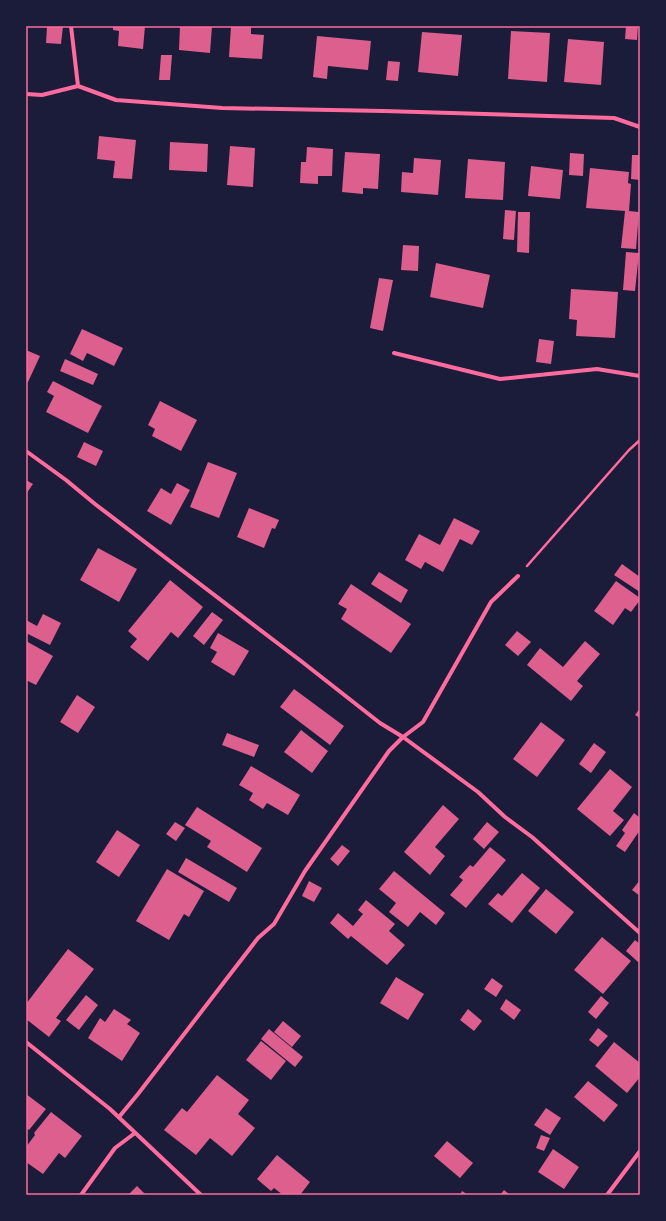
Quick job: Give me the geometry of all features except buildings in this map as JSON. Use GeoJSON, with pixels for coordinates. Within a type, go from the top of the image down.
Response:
{"type":"FeatureCollection","features":[{"type":"Feature","properties":{"kind":"street"},"geometry":{"type":"LineString","coordinates":[[70,26],[78,86]]}},
{"type":"Feature","properties":{"kind":"street"},"geometry":{"type":"LineString","coordinates":[[26,94],[42,95],[78,86],[116,100],[222,108],[614,118],[640,127]]}},
{"type":"Feature","properties":{"kind":"street"},"geometry":{"type":"LineString","coordinates":[[394,353],[500,379],[597,369],[640,376]]}},
{"type":"Feature","properties":{"kind":"street"},"geometry":{"type":"LineString","coordinates":[[26,451],[66,480],[95,504],[295,656],[380,723],[403,737],[478,792],[532,837],[640,933]]}},
{"type":"Feature","properties":{"kind":"street"},"geometry":{"type":"LineString","coordinates":[[119,1118],[258,938],[274,924],[305,871],[389,751],[403,737],[423,722],[491,602],[518,576]]}},
{"type":"Feature","properties":{"kind":"street"},"geometry":{"type":"LineString","coordinates":[[26,1042],[119,1118],[201,1195]]}},
{"type":"Feature","properties":{"kind":"street"},"geometry":{"type":"LineString","coordinates":[[81,1195],[115,1148],[135,1133]]}},
{"type":"Feature","properties":{"kind":"street"},"geometry":{"type":"LineString","coordinates":[[606,1195],[640,1151]]}},
{"type":"Feature","properties":{"kind":"path"},"geometry":{"type":"LineString","coordinates":[[518,576],[628,450],[640,440]]}}]}
